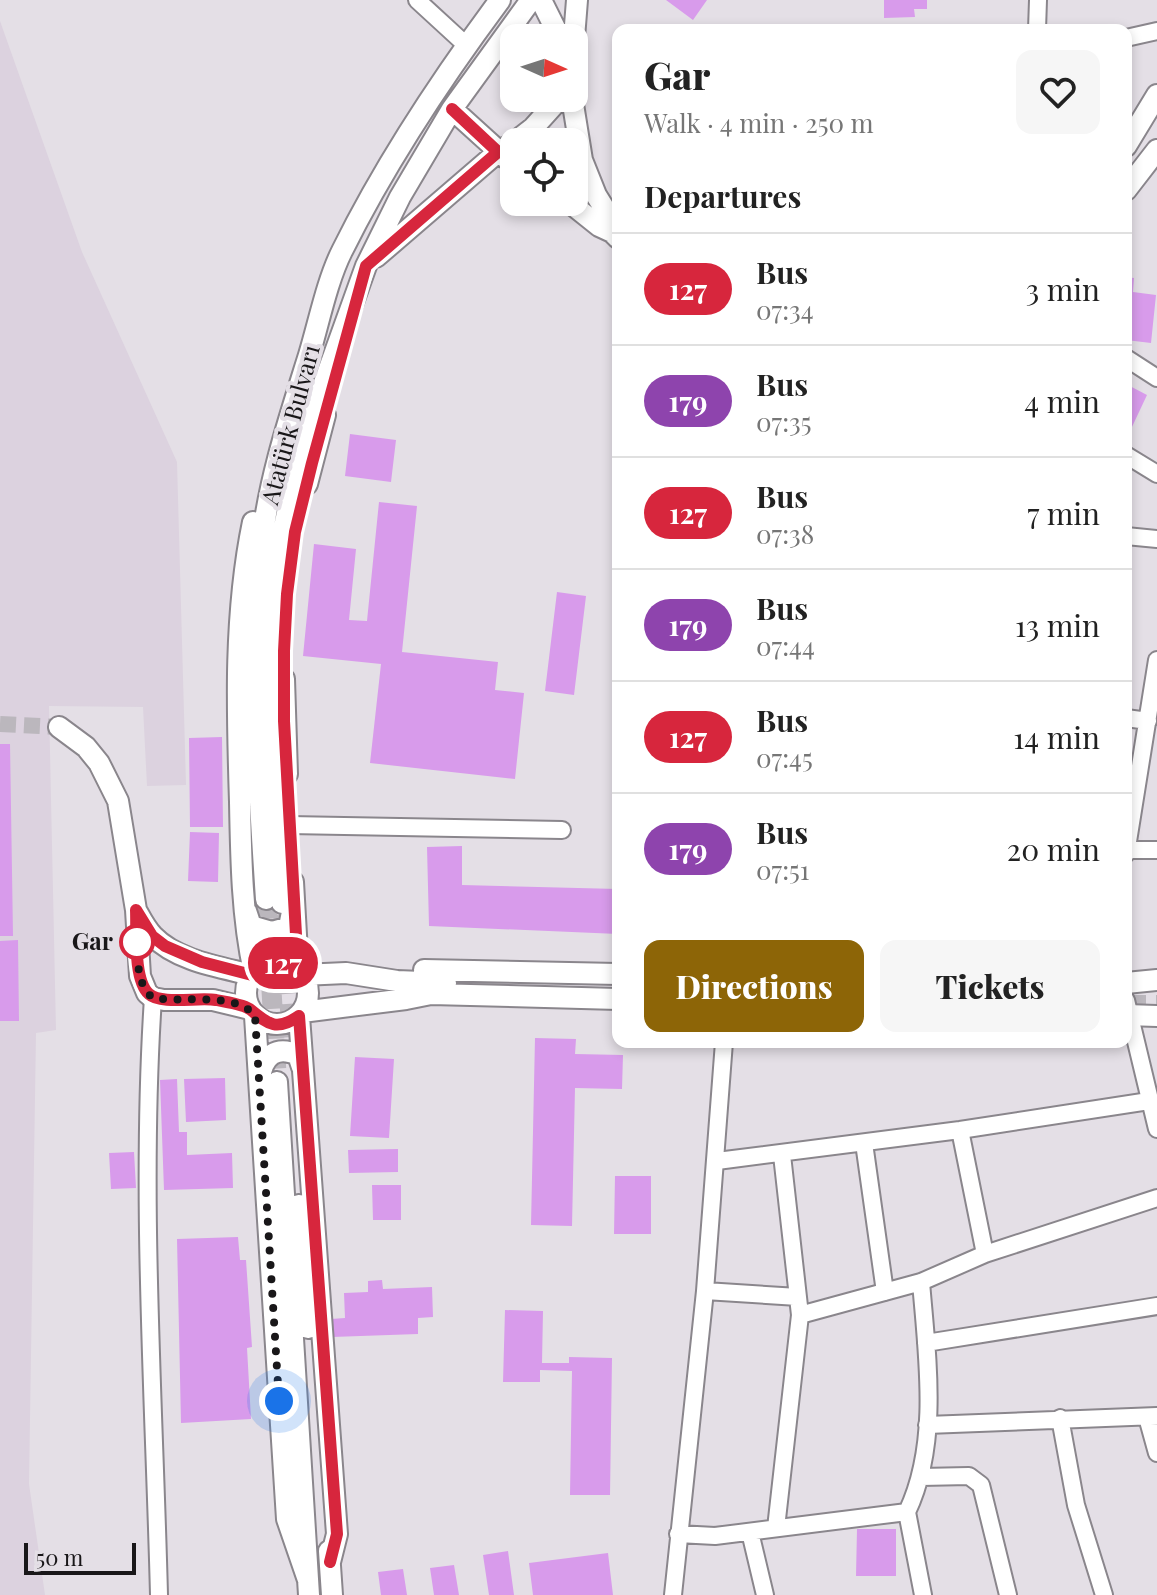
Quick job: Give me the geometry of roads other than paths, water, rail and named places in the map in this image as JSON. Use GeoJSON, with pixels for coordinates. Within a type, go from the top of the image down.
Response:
{"type":"FeatureCollection","features":[{"type":"Feature","properties":{"kind":"main road","name":"Atatürk Bulvarı"},"geometry":{"type":"LineString","coordinates":[[281,900],[255,716],[262,541],[288,423],[340,253],[417,118],[500,0]]}},
{"type":"Feature","properties":{"kind":"main road","name":"Atatürk Bulvarı"},"geometry":{"type":"LineString","coordinates":[[281,900],[269,727],[272,626],[284,527],[302,444],[366,266],[400,197],[452,109],[531,0]]}},
{"type":"Feature","properties":{"kind":"main road"},"geometry":{"type":"LineString","coordinates":[[541,0],[553,24]]}},
{"type":"Feature","properties":{"kind":"main road"},"geometry":{"type":"LineString","coordinates":[[575,24],[577,0]]}},
{"type":"Feature","properties":{"kind":"main road"},"geometry":{"type":"LineString","coordinates":[[1132,135],[1157,94],[1157,82]]}},
{"type":"Feature","properties":{"kind":"main road"},"geometry":{"type":"LineString","coordinates":[[452,109],[500,144]]}},
{"type":"Feature","properties":{"kind":"main road"},"geometry":{"type":"LineString","coordinates":[[533,128],[547,112]]}},
{"type":"Feature","properties":{"kind":"main road"},"geometry":{"type":"LineString","coordinates":[[574,112],[582,160],[612,226]]}},
{"type":"Feature","properties":{"kind":"main road"},"geometry":{"type":"LineString","coordinates":[[1132,182],[1157,150]]}},
{"type":"Feature","properties":{"kind":"main road"},"geometry":{"type":"LineString","coordinates":[[309,1587],[283,1078],[308,998],[308,988],[300,973],[281,900],[289,825],[284,651],[295,532],[366,266],[500,159]]}},
{"type":"Feature","properties":{"kind":"main road"},"geometry":{"type":"LineString","coordinates":[[586,216],[612,233]]}},
{"type":"Feature","properties":{"kind":"main road"},"geometry":{"type":"LineString","coordinates":[[332,1595],[330,1562],[337,1534],[283,1078],[246,995],[253,974],[245,907],[237,670],[247,549],[273,432],[303,331],[340,253]]}},
{"type":"Feature","properties":{"kind":"main road"},"geometry":{"type":"LineString","coordinates":[[59,727],[86,747],[110,782],[122,819],[136,910],[140,976],[147,993],[153,998],[213,1000],[253,1012],[271,1024],[281,1025],[301,1014],[431,994],[612,999]]}},
{"type":"Feature","properties":{"kind":"main road"},"geometry":{"type":"LineString","coordinates":[[245,907],[251,926],[258,930],[279,931],[289,927],[281,900]]}},
{"type":"Feature","properties":{"kind":"main road"},"geometry":{"type":"LineString","coordinates":[[136,910],[152,936],[165,946],[202,962],[253,974],[269,963],[279,962],[300,973],[346,973],[397,981],[612,988]]}},
{"type":"Feature","properties":{"kind":"main road"},"geometry":{"type":"LineString","coordinates":[[377,976],[400,971],[434,970],[612,974]]}},
{"type":"Feature","properties":{"kind":"main road"},"geometry":{"type":"LineString","coordinates":[[1132,982],[1157,980]]}},
{"type":"Feature","properties":{"kind":"main road"},"geometry":{"type":"LineString","coordinates":[[406,999],[429,1008],[612,1011]]}},
{"type":"Feature","properties":{"kind":"main road"},"geometry":{"type":"LineString","coordinates":[[1132,1011],[1157,1016]]}},
{"type":"Feature","properties":{"kind":"street"},"geometry":{"type":"LineString","coordinates":[[417,0],[466,45]]}},
{"type":"Feature","properties":{"kind":"street"},"geometry":{"type":"LineString","coordinates":[[1037,24],[1038,0]]}},
{"type":"Feature","properties":{"kind":"street"},"geometry":{"type":"LineString","coordinates":[[1132,37],[1157,31]]}},
{"type":"Feature","properties":{"kind":"street"},"geometry":{"type":"LineString","coordinates":[[1132,362],[1157,378]]}},
{"type":"Feature","properties":{"kind":"street"},"geometry":{"type":"LineString","coordinates":[[1132,459],[1157,474]]}},
{"type":"Feature","properties":{"kind":"street"},"geometry":{"type":"LineString","coordinates":[[1132,537],[1157,539]]}},
{"type":"Feature","properties":{"kind":"street"},"geometry":{"type":"LineString","coordinates":[[1132,816],[1157,660]]}},
{"type":"Feature","properties":{"kind":"street"},"geometry":{"type":"LineString","coordinates":[[1132,719],[1148,721]]}},
{"type":"Feature","properties":{"kind":"street"},"geometry":{"type":"LineString","coordinates":[[289,825],[562,830]]}},
{"type":"Feature","properties":{"kind":"street"},"geometry":{"type":"LineString","coordinates":[[1132,852],[1157,850]]}},
{"type":"Feature","properties":{"kind":"street"},"geometry":{"type":"LineString","coordinates":[[153,998],[148,1073],[151,1330],[159,1595]]}},
{"type":"Feature","properties":{"kind":"street"},"geometry":{"type":"LineString","coordinates":[[1132,1031],[1157,1129]]}},
{"type":"Feature","properties":{"kind":"street"},"geometry":{"type":"LineString","coordinates":[[673,1595],[705,1291],[724,1048]]}},
{"type":"Feature","properties":{"kind":"street"},"geometry":{"type":"LineString","coordinates":[[717,1161],[782,1155],[1149,1101]]}},
{"type":"Feature","properties":{"kind":"street"},"geometry":{"type":"LineString","coordinates":[[960,1130],[985,1254]]}},
{"type":"Feature","properties":{"kind":"street"},"geometry":{"type":"LineString","coordinates":[[864,1143],[885,1292]]}},
{"type":"Feature","properties":{"kind":"street"},"geometry":{"type":"LineString","coordinates":[[776,1528],[800,1315],[782,1155]]}},
{"type":"Feature","properties":{"kind":"street"},"geometry":{"type":"LineString","coordinates":[[800,1315],[921,1282],[985,1254],[1157,1198]]}},
{"type":"Feature","properties":{"kind":"street"},"geometry":{"type":"LineString","coordinates":[[921,1282],[926,1343],[927,1425],[921,1477],[907,1512],[923,1595]]}},
{"type":"Feature","properties":{"kind":"street"},"geometry":{"type":"LineString","coordinates":[[705,1291],[798,1297]]}},
{"type":"Feature","properties":{"kind":"street"},"geometry":{"type":"LineString","coordinates":[[926,1343],[1157,1306]]}},
{"type":"Feature","properties":{"kind":"street"},"geometry":{"type":"LineString","coordinates":[[927,1425],[1152,1416],[1157,1453]]}},
{"type":"Feature","properties":{"kind":"street"},"geometry":{"type":"LineString","coordinates":[[1060,1418],[1076,1505],[1104,1595]]}},
{"type":"Feature","properties":{"kind":"street"},"geometry":{"type":"LineString","coordinates":[[921,1477],[963,1475],[974,1478],[981,1485],[1008,1595]]}},
{"type":"Feature","properties":{"kind":"street"},"geometry":{"type":"LineString","coordinates":[[678,1534],[715,1536],[907,1512]]}},
{"type":"Feature","properties":{"kind":"street"},"geometry":{"type":"LineString","coordinates":[[750,1532],[765,1595]]}},
{"type":"Feature","properties":{"kind":"tunnel"},"geometry":{"type":"LineString","coordinates":[[0,724],[59,727]]}},
{"type":"Feature","properties":{"kind":"tunnel"},"geometry":{"type":"LineString","coordinates":[[266,899],[277,1082]]}},
{"type":"Feature","properties":{"kind":"tunnel"},"geometry":{"type":"LineString","coordinates":[[283,914],[292,1037]]}},
{"type":"Feature","properties":{"kind":"tunnel"},"geometry":{"type":"LineString","coordinates":[[1132,1005],[1157,1005]]}},
{"type":"Feature","properties":{"kind":"place","name":"Gar"},"geometry":{"type":"Point","coordinates":[137,942]}}]}
